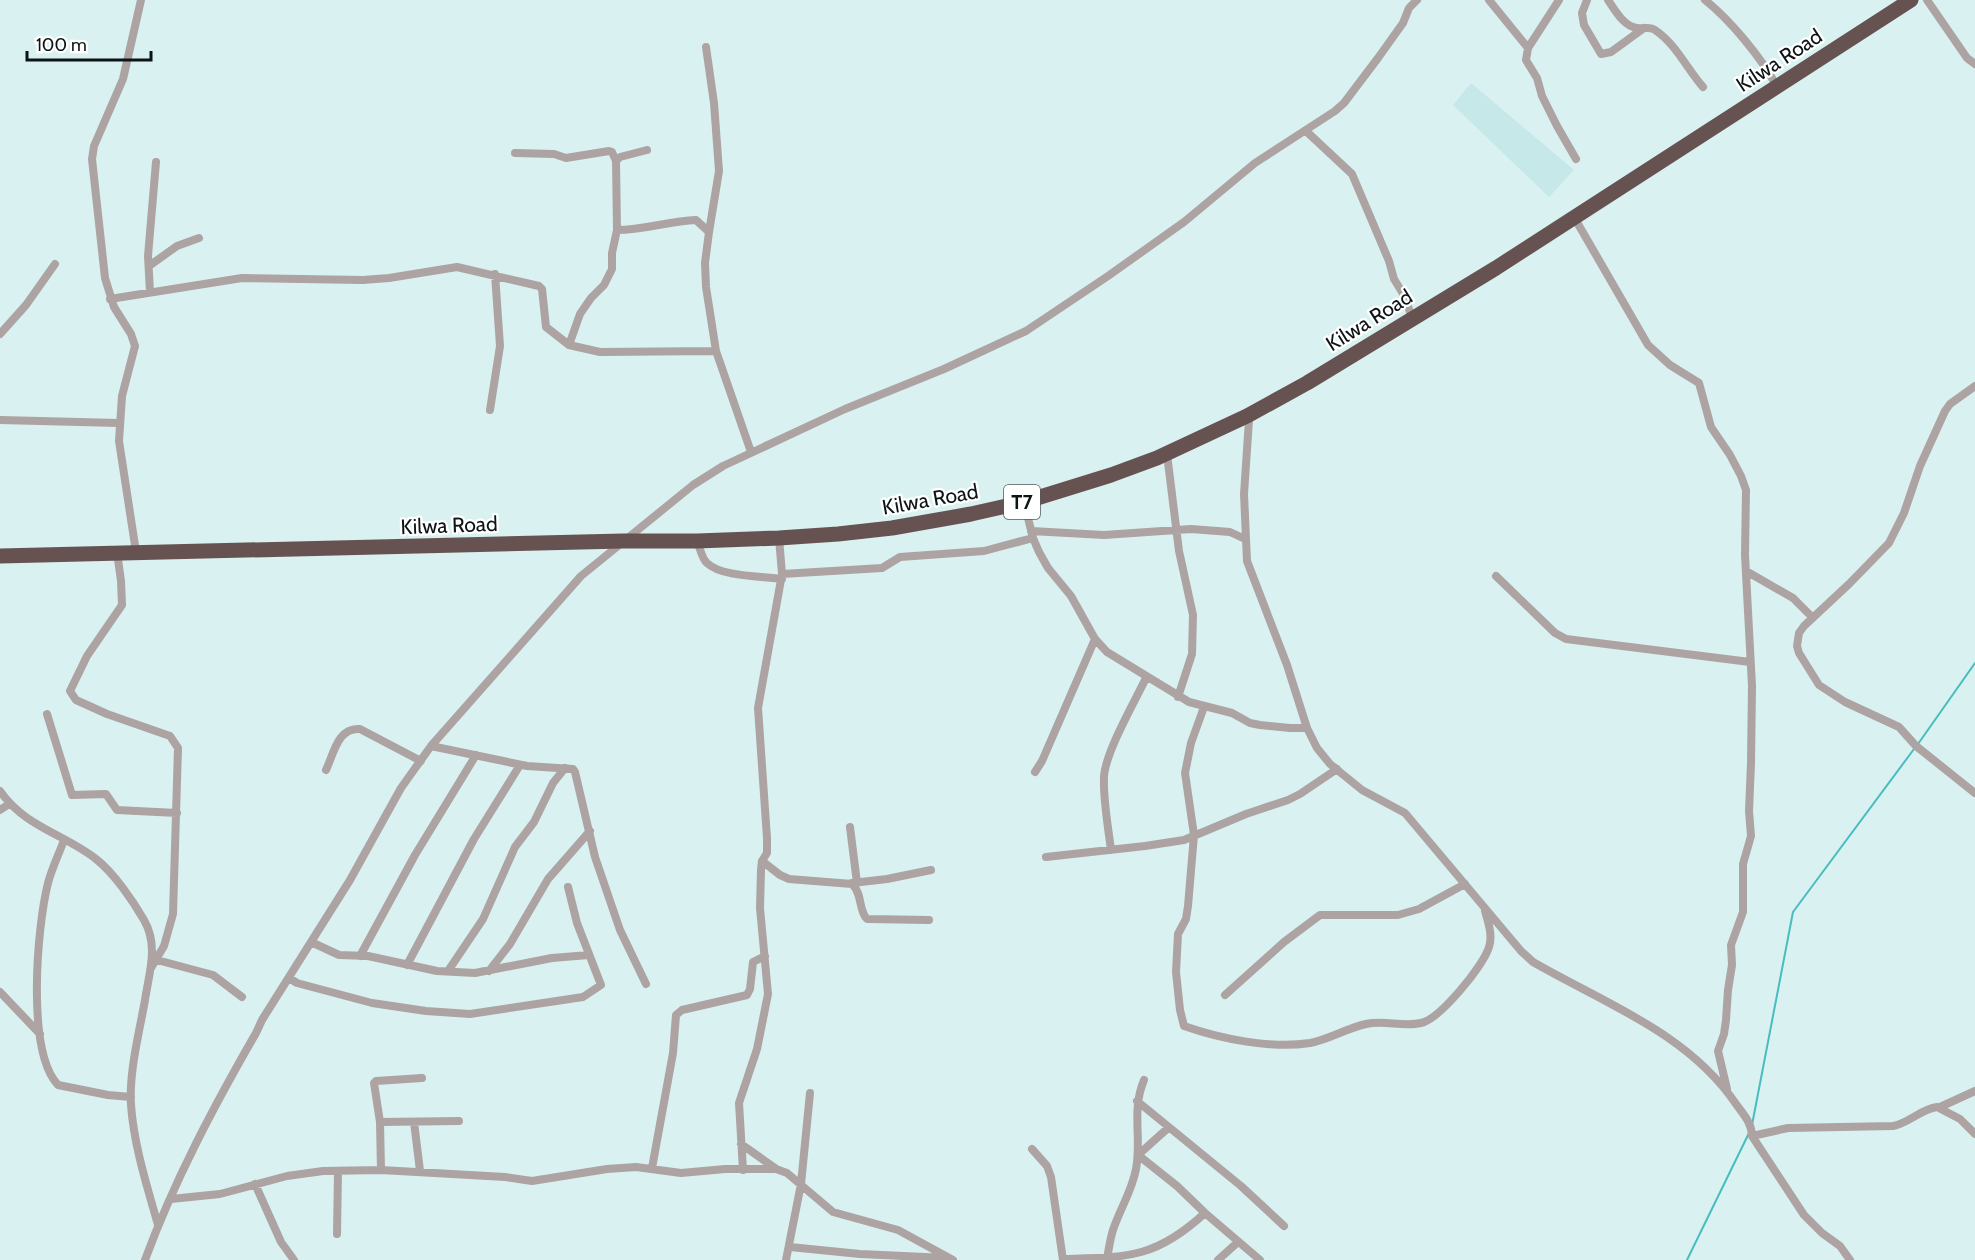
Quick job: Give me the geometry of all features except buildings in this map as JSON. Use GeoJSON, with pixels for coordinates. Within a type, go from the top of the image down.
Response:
{"type":"FeatureCollection","features":[{"type":"Feature","properties":{"kind":"highway","name":"Kilwa Road"},"geometry":{"type":"LineString","coordinates":[[0,556],[623,541],[697,542],[779,538],[892,528],[1024,502],[1111,475],[1167,454],[1247,416],[1307,383],[1496,268],[1911,0]]}},
{"type":"Feature","properties":{"kind":"street"},"geometry":{"type":"LineString","coordinates":[[136,552],[119,441],[122,396],[135,346],[131,334],[110,299],[102,258],[92,151],[123,79],[141,0]]}},
{"type":"Feature","properties":{"kind":"street"},"geometry":{"type":"LineString","coordinates":[[145,1260],[197,1138],[262,1020],[350,880],[401,788],[431,746],[559,598],[581,576],[705,476],[845,409],[944,369],[1026,331],[1108,276],[1184,222],[1255,163],[1344,103],[1403,23],[1409,8],[1417,0]]}},
{"type":"Feature","properties":{"kind":"street"},"geometry":{"type":"LineString","coordinates":[[1489,0],[1528,48]]}},
{"type":"Feature","properties":{"kind":"street"},"geometry":{"type":"LineString","coordinates":[[1559,0],[1528,48],[1526,57],[1527,64],[1537,78],[1542,96],[1575,159]]}},
{"type":"Feature","properties":{"kind":"street"},"geometry":{"type":"LineString","coordinates":[[1587,0],[1582,13],[1584,25],[1601,54],[1611,52],[1644,28]]}},
{"type":"Feature","properties":{"kind":"street"},"geometry":{"type":"LineString","coordinates":[[1608,0],[1626,24],[1635,28],[1652,27],[1657,30],[1703,87]]}},
{"type":"Feature","properties":{"kind":"street"},"geometry":{"type":"LineString","coordinates":[[1705,0],[1721,14],[1744,41],[1777,87]]}},
{"type":"Feature","properties":{"kind":"street"},"geometry":{"type":"LineString","coordinates":[[1927,0],[1962,50],[1975,64]]}},
{"type":"Feature","properties":{"kind":"street"},"geometry":{"type":"LineString","coordinates":[[706,47],[719,171],[705,263],[706,287],[716,351],[751,453]]}},
{"type":"Feature","properties":{"kind":"street"},"geometry":{"type":"LineString","coordinates":[[1306,130],[1352,174],[1412,318]]}},
{"type":"Feature","properties":{"kind":"street"},"geometry":{"type":"LineString","coordinates":[[616,160],[647,150]]}},
{"type":"Feature","properties":{"kind":"street"},"geometry":{"type":"LineString","coordinates":[[515,153],[554,154],[566,158],[609,151],[616,160],[617,230],[610,274],[580,314],[569,345]]}},
{"type":"Feature","properties":{"kind":"street"},"geometry":{"type":"LineString","coordinates":[[150,292],[151,212],[156,162]]}},
{"type":"Feature","properties":{"kind":"street"},"geometry":{"type":"LineString","coordinates":[[1574,216],[1644,339],[1660,357],[1700,384],[1711,427],[1730,455],[1744,484],[1752,713],[1750,839],[1743,864],[1743,912],[1731,945],[1732,965],[1726,1020],[1718,1053],[1728,1092]]}},
{"type":"Feature","properties":{"kind":"street"},"geometry":{"type":"LineString","coordinates":[[617,230],[637,230],[670,222],[696,220],[709,232]]}},
{"type":"Feature","properties":{"kind":"street"},"geometry":{"type":"LineString","coordinates":[[149,266],[177,246],[199,238]]}},
{"type":"Feature","properties":{"kind":"street"},"geometry":{"type":"LineString","coordinates":[[0,334],[26,305],[55,264]]}},
{"type":"Feature","properties":{"kind":"street"},"geometry":{"type":"LineString","coordinates":[[110,299],[242,278],[363,280],[458,267],[539,286],[542,289],[546,327],[569,345],[610,353],[716,351]]}},
{"type":"Feature","properties":{"kind":"street"},"geometry":{"type":"LineString","coordinates":[[490,410],[500,346],[495,274]]}},
{"type":"Feature","properties":{"kind":"street"},"geometry":{"type":"LineString","coordinates":[[1975,386],[1950,404],[1945,411],[1920,466],[1904,513],[1889,543],[1799,633],[1796,644],[1819,685],[1845,702],[1899,727],[1916,746],[1975,793]]}},
{"type":"Feature","properties":{"kind":"street"},"geometry":{"type":"LineString","coordinates":[[1247,416],[1249,420],[1244,494],[1247,561],[1287,665],[1307,728],[1322,756],[1362,790],[1405,813],[1521,951],[1533,962],[1666,1035],[1705,1065],[1728,1092],[1752,1127],[1752,1136],[1804,1215],[1822,1233],[1840,1246],[1850,1260]]}},
{"type":"Feature","properties":{"kind":"street"},"geometry":{"type":"LineString","coordinates":[[0,420],[119,423]]}},
{"type":"Feature","properties":{"kind":"street"},"geometry":{"type":"LineString","coordinates":[[1167,454],[1172,477],[1176,529],[1193,615],[1192,654],[1178,697]]}},
{"type":"Feature","properties":{"kind":"street"},"geometry":{"type":"LineString","coordinates":[[1024,502],[1032,535],[1048,568],[1071,596],[1095,639],[1107,652],[1178,697],[1204,707],[1232,713],[1250,723],[1297,729],[1307,728]]}},
{"type":"Feature","properties":{"kind":"street"},"geometry":{"type":"LineString","coordinates":[[697,542],[705,563],[714,568],[731,574],[782,576],[882,568],[900,557],[984,551],[1032,535],[1104,535],[1191,528],[1228,532],[1245,539]]}},
{"type":"Feature","properties":{"kind":"street"},"geometry":{"type":"LineString","coordinates":[[742,1170],[739,1103],[757,1049],[768,994],[760,908],[762,861],[767,852],[767,838],[758,708],[782,576],[779,538]]}},
{"type":"Feature","properties":{"kind":"street"},"geometry":{"type":"LineString","coordinates":[[117,552],[122,605],[87,657],[70,691],[76,700],[107,714],[170,736],[178,748],[173,914],[166,940],[151,968]]}},
{"type":"Feature","properties":{"kind":"street"},"geometry":{"type":"LineString","coordinates":[[1746,571],[1793,598],[1813,618]]}},
{"type":"Feature","properties":{"kind":"street"},"geometry":{"type":"LineString","coordinates":[[1496,576],[1555,633],[1566,639],[1750,662]]}},
{"type":"Feature","properties":{"kind":"street"},"geometry":{"type":"LineString","coordinates":[[1035,772],[1042,761],[1095,639]]}},
{"type":"Feature","properties":{"kind":"street"},"geometry":{"type":"LineString","coordinates":[[1111,850],[1106,807],[1106,768],[1123,725],[1146,678]]}},
{"type":"Feature","properties":{"kind":"street"},"geometry":{"type":"LineString","coordinates":[[1204,707],[1191,743],[1185,773],[1194,836],[1186,919],[1178,934],[1176,972],[1183,1025],[1202,1033],[1240,1041],[1297,1044],[1322,1040],[1369,1023],[1424,1022],[1450,1000],[1484,960],[1491,940],[1484,907]]}},
{"type":"Feature","properties":{"kind":"street"},"geometry":{"type":"LineString","coordinates":[[46,714],[72,795],[106,794],[117,810],[177,813]]}},
{"type":"Feature","properties":{"kind":"street"},"geometry":{"type":"LineString","coordinates":[[326,770],[342,734],[352,728],[360,729],[421,760]]}},
{"type":"Feature","properties":{"kind":"street"},"geometry":{"type":"LineString","coordinates":[[431,746],[538,768],[571,768],[575,772],[595,857],[615,916],[646,984]]}},
{"type":"Feature","properties":{"kind":"street"},"geometry":{"type":"LineString","coordinates":[[360,956],[416,855],[476,755]]}},
{"type":"Feature","properties":{"kind":"street"},"geometry":{"type":"LineString","coordinates":[[406,965],[474,839],[520,765]]}},
{"type":"Feature","properties":{"kind":"street"},"geometry":{"type":"LineString","coordinates":[[448,971],[483,919],[515,848],[534,822],[553,783],[565,768]]}},
{"type":"Feature","properties":{"kind":"street"},"geometry":{"type":"LineString","coordinates":[[1046,857],[1184,840],[1288,800],[1318,783],[1336,769]]}},
{"type":"Feature","properties":{"kind":"street"},"geometry":{"type":"LineString","coordinates":[[0,791],[9,804],[28,820],[97,860],[122,889],[149,930],[153,946],[151,968],[131,1097],[139,1151],[158,1225]]}},
{"type":"Feature","properties":{"kind":"street"},"geometry":{"type":"LineString","coordinates":[[0,810],[9,804]]}},
{"type":"Feature","properties":{"kind":"street"},"geometry":{"type":"LineString","coordinates":[[850,827],[853,883],[858,889],[863,916],[867,919],[929,920]]}},
{"type":"Feature","properties":{"kind":"street"},"geometry":{"type":"LineString","coordinates":[[489,971],[510,944],[548,879],[590,831]]}},
{"type":"Feature","properties":{"kind":"street"},"geometry":{"type":"LineString","coordinates":[[64,840],[48,884],[38,954],[42,1051],[52,1076],[58,1084],[108,1095],[131,1097]]}},
{"type":"Feature","properties":{"kind":"street"},"geometry":{"type":"LineString","coordinates":[[762,861],[789,879],[825,883],[853,883],[887,879],[931,870]]}},
{"type":"Feature","properties":{"kind":"street"},"geometry":{"type":"LineString","coordinates":[[1225,996],[1284,942],[1320,915],[1398,915],[1419,909],[1465,884]]}},
{"type":"Feature","properties":{"kind":"street"},"geometry":{"type":"LineString","coordinates":[[289,978],[297,983],[372,1003],[426,1011],[482,1014],[585,997],[601,986],[577,923],[568,887]]}},
{"type":"Feature","properties":{"kind":"street"},"geometry":{"type":"LineString","coordinates":[[311,942],[339,955],[360,956],[448,971],[489,971],[552,958],[589,955]]}},
{"type":"Feature","properties":{"kind":"street"},"geometry":{"type":"LineString","coordinates":[[652,1168],[671,1066],[676,1015],[682,1010],[747,995],[750,989],[753,962],[765,956]]}},
{"type":"Feature","properties":{"kind":"street"},"geometry":{"type":"LineString","coordinates":[[157,960],[213,975],[242,997]]}},
{"type":"Feature","properties":{"kind":"street"},"geometry":{"type":"LineString","coordinates":[[0,992],[40,1034]]}},
{"type":"Feature","properties":{"kind":"street"},"geometry":{"type":"LineString","coordinates":[[381,1170],[376,1081],[422,1078]]}},
{"type":"Feature","properties":{"kind":"street"},"geometry":{"type":"LineString","coordinates":[[1107,1258],[1113,1232],[1132,1186],[1138,1155],[1137,1101],[1144,1080]]}},
{"type":"Feature","properties":{"kind":"street"},"geometry":{"type":"LineString","coordinates":[[1752,1136],[1788,1128],[1898,1125],[1929,1108],[1940,1107],[1975,1092]]}},
{"type":"Feature","properties":{"kind":"street"},"geometry":{"type":"LineString","coordinates":[[786,1260],[801,1184],[810,1093]]}},
{"type":"Feature","properties":{"kind":"street"},"geometry":{"type":"LineString","coordinates":[[1137,1101],[1241,1186],[1284,1226]]}},
{"type":"Feature","properties":{"kind":"street"},"geometry":{"type":"LineString","coordinates":[[1940,1107],[1960,1119],[1975,1134]]}},
{"type":"Feature","properties":{"kind":"street"},"geometry":{"type":"LineString","coordinates":[[380,1122],[459,1121]]}},
{"type":"Feature","properties":{"kind":"street"},"geometry":{"type":"LineString","coordinates":[[414,1122],[420,1172]]}},
{"type":"Feature","properties":{"kind":"street"},"geometry":{"type":"LineString","coordinates":[[1138,1155],[1168,1128]]}},
{"type":"Feature","properties":{"kind":"street"},"geometry":{"type":"LineString","coordinates":[[741,1144],[801,1184],[833,1212],[898,1230],[951,1259]]}},
{"type":"Feature","properties":{"kind":"street"},"geometry":{"type":"LineString","coordinates":[[1032,1149],[1047,1166],[1051,1177],[1063,1260],[1126,1257],[1154,1249],[1188,1228],[1205,1213]]}},
{"type":"Feature","properties":{"kind":"street"},"geometry":{"type":"LineString","coordinates":[[1138,1155],[1177,1186],[1260,1260]]}},
{"type":"Feature","properties":{"kind":"street"},"geometry":{"type":"LineString","coordinates":[[171,1199],[220,1194],[287,1176],[323,1171],[381,1170],[505,1177],[532,1181],[607,1169],[636,1167],[681,1173],[725,1169],[776,1169]]}},
{"type":"Feature","properties":{"kind":"street"},"geometry":{"type":"LineString","coordinates":[[337,1234],[338,1171]]}},
{"type":"Feature","properties":{"kind":"street"},"geometry":{"type":"LineString","coordinates":[[255,1184],[281,1242],[294,1260]]}},
{"type":"Feature","properties":{"kind":"street"},"geometry":{"type":"LineString","coordinates":[[1218,1260],[1238,1242]]}},
{"type":"Feature","properties":{"kind":"street"},"geometry":{"type":"LineString","coordinates":[[790,1247],[874,1258],[951,1259]]}},
{"type":"Feature","properties":{"kind":"shaded area"},"geometry":{"type":"Polygon","coordinates":[[[1471,83],[1574,170],[1549,197],[1453,105],[1471,83]]]}},
{"type":"Feature","properties":{"kind":"waterway"},"geometry":{"type":"LineString","coordinates":[[1918,744],[1975,663]]}},
{"type":"Feature","properties":{"kind":"waterway"},"geometry":{"type":"LineString","coordinates":[[1752,1125],[1793,912],[1914,749]]}},
{"type":"Feature","properties":{"kind":"waterway"},"geometry":{"type":"LineString","coordinates":[[1687,1260],[1749,1133]]}}]}
